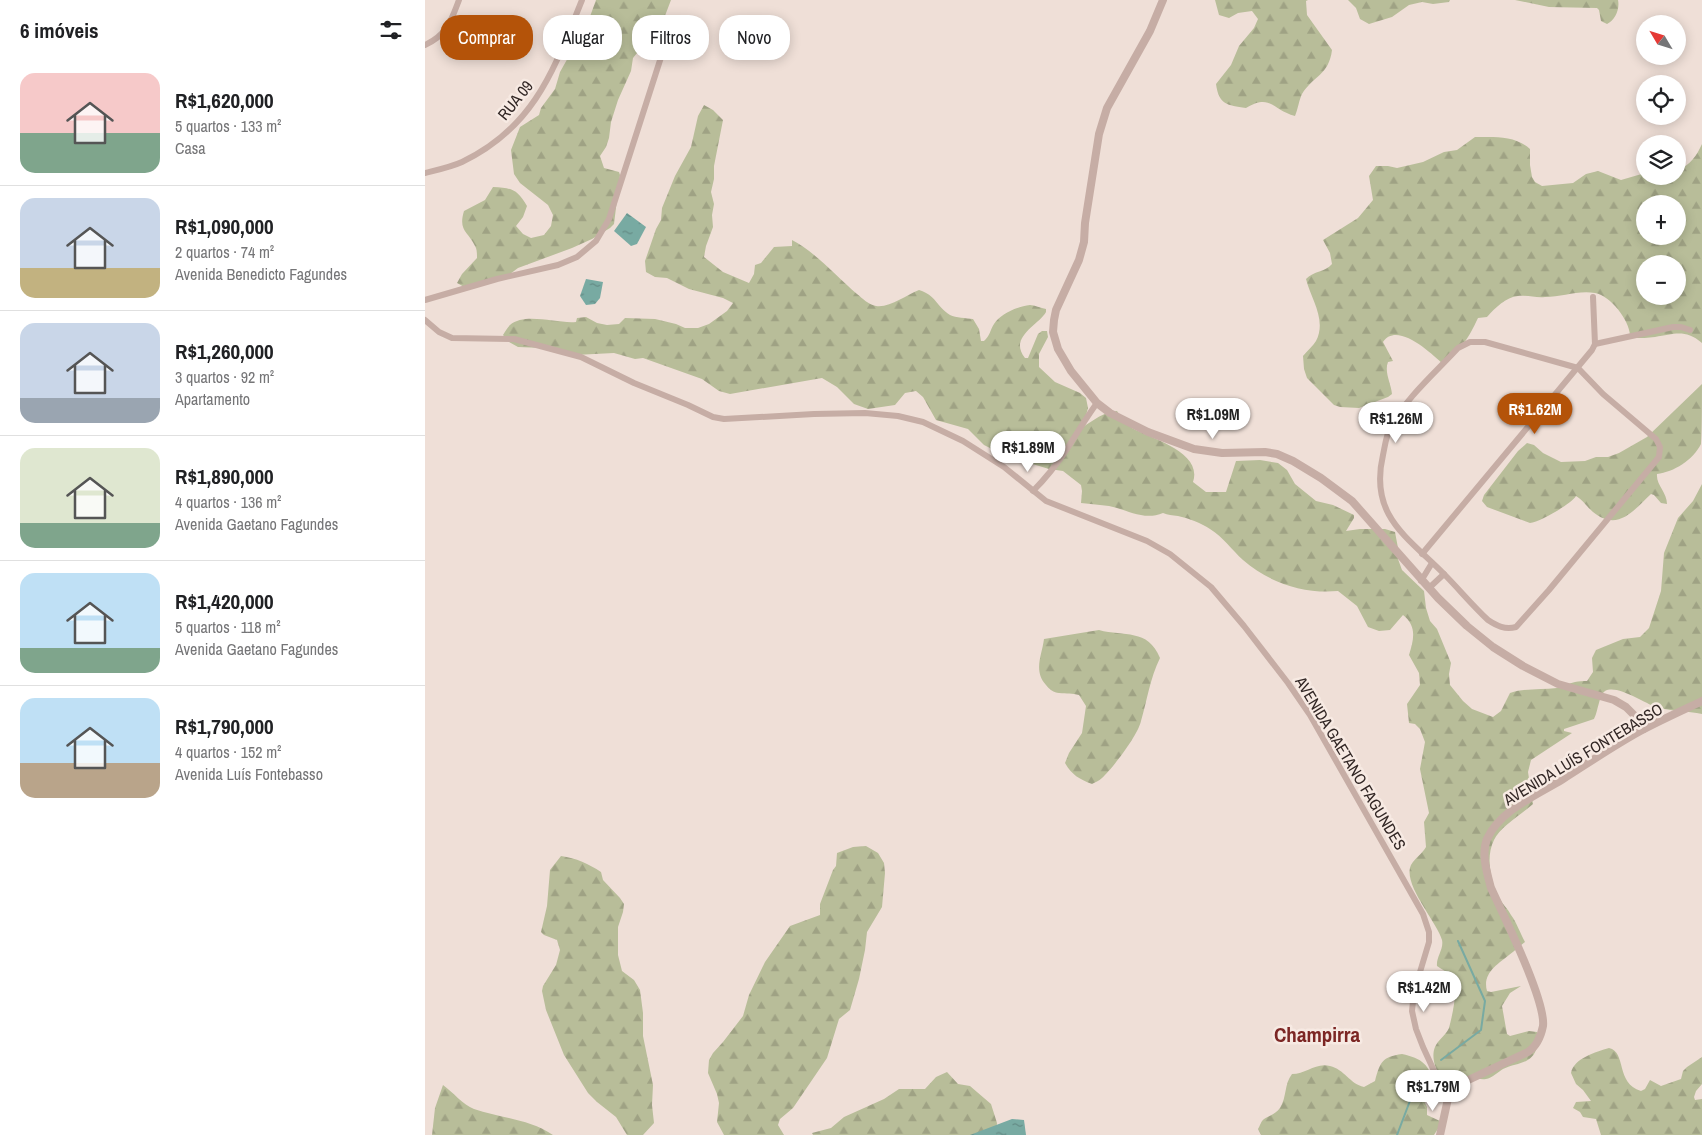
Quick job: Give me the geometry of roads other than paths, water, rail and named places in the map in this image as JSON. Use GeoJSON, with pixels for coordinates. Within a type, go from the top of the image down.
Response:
{"type":"FeatureCollection","features":[{"type":"Feature","properties":{"kind":"street"},"geometry":{"type":"LineString","coordinates":[[425,45],[434,41],[445,32],[459,0]]}},
{"type":"Feature","properties":{"kind":"street","name":"RUA 09"},"geometry":{"type":"LineString","coordinates":[[425,173],[461,162],[495,141],[514,126],[525,114],[546,84],[582,0]]}},
{"type":"Feature","properties":{"kind":"street"},"geometry":{"type":"LineString","coordinates":[[1163,0],[1151,32],[1105,115],[1099,134],[1085,223],[1084,242],[1079,260],[1056,310],[1054,320],[1053,332],[1058,349],[1071,371],[1097,403],[1125,421],[1148,432],[1194,449],[1222,453],[1265,452],[1277,454],[1293,461],[1338,488],[1352,501],[1421,581],[1467,626],[1493,647],[1523,666],[1558,684],[1614,700],[1626,707],[1637,717],[1644,729]]}},
{"type":"Feature","properties":{"kind":"street"},"geometry":{"type":"LineString","coordinates":[[425,300],[557,264],[577,257],[596,241],[609,219],[660,60]]}},
{"type":"Feature","properties":{"kind":"street"},"geometry":{"type":"LineString","coordinates":[[1422,554],[1592,350],[1595,344],[1593,297]]}},
{"type":"Feature","properties":{"kind":"street","name":"AVENIDA GAETANO FAGUNDES"},"geometry":{"type":"LineString","coordinates":[[425,320],[439,332],[452,338],[515,339],[581,357],[713,418],[724,420],[814,414],[865,413],[898,416],[923,422],[963,441],[1004,467],[1046,501],[1147,541],[1176,559],[1211,588],[1244,626],[1288,683],[1310,715],[1423,914],[1429,932],[1429,942],[1414,992],[1413,1011],[1416,1029],[1423,1047],[1435,1073],[1449,1094]]}},
{"type":"Feature","properties":{"kind":"street"},"geometry":{"type":"LineString","coordinates":[[1595,344],[1673,327],[1690,330]]}},
{"type":"Feature","properties":{"kind":"street"},"geometry":{"type":"LineString","coordinates":[[1470,342],[1485,342],[1578,368],[1603,394],[1656,439],[1660,447],[1659,457],[1516,627],[1504,628],[1488,620],[1422,554],[1409,543],[1393,523],[1385,508],[1380,490],[1380,465],[1390,428],[1401,411],[1458,348],[1470,342]]}},
{"type":"Feature","properties":{"kind":"street"},"geometry":{"type":"LineString","coordinates":[[1033,491],[1068,448],[1097,403]]}},
{"type":"Feature","properties":{"kind":"street"},"geometry":{"type":"LineString","coordinates":[[1421,581],[1432,563]]}},
{"type":"Feature","properties":{"kind":"street"},"geometry":{"type":"LineString","coordinates":[[1429,588],[1444,574]]}},
{"type":"Feature","properties":{"kind":"street","name":"AVENIDA LUÍS FONTEBASSO"},"geometry":{"type":"LineString","coordinates":[[1449,1094],[1462,1083],[1534,1048],[1538,1042],[1543,1024],[1540,1002],[1491,888],[1486,868],[1486,841],[1494,827],[1511,810],[1644,729],[1702,701]]}},
{"type":"Feature","properties":{"kind":"street"},"geometry":{"type":"LineString","coordinates":[[1440,1135],[1449,1094]]}},
{"type":"Feature","properties":{"kind":"water"},"geometry":{"type":"Polygon","coordinates":[[[627,213],[646,227],[637,244],[631,246],[614,231],[627,213]]]}},
{"type":"Feature","properties":{"kind":"water"},"geometry":{"type":"Polygon","coordinates":[[[586,279],[603,282],[600,298],[595,304],[586,305],[580,296],[586,279]]]}},
{"type":"Feature","properties":{"kind":"water"},"geometry":{"type":"Polygon","coordinates":[[[1012,1119],[1024,1120],[1026,1135],[970,1135],[1012,1119]]]}},
{"type":"Feature","properties":{"kind":"waterway"},"geometry":{"type":"LineString","coordinates":[[1441,1060],[1481,1030],[1485,1001],[1458,941]]}},
{"type":"Feature","properties":{"kind":"waterway"},"geometry":{"type":"LineString","coordinates":[[1397,1135],[1419,1077],[1427,1071]]}},
{"type":"Feature","properties":{"kind":"district","name":"Champirra"},"geometry":{"type":"Point","coordinates":[1317,1034]}}]}
